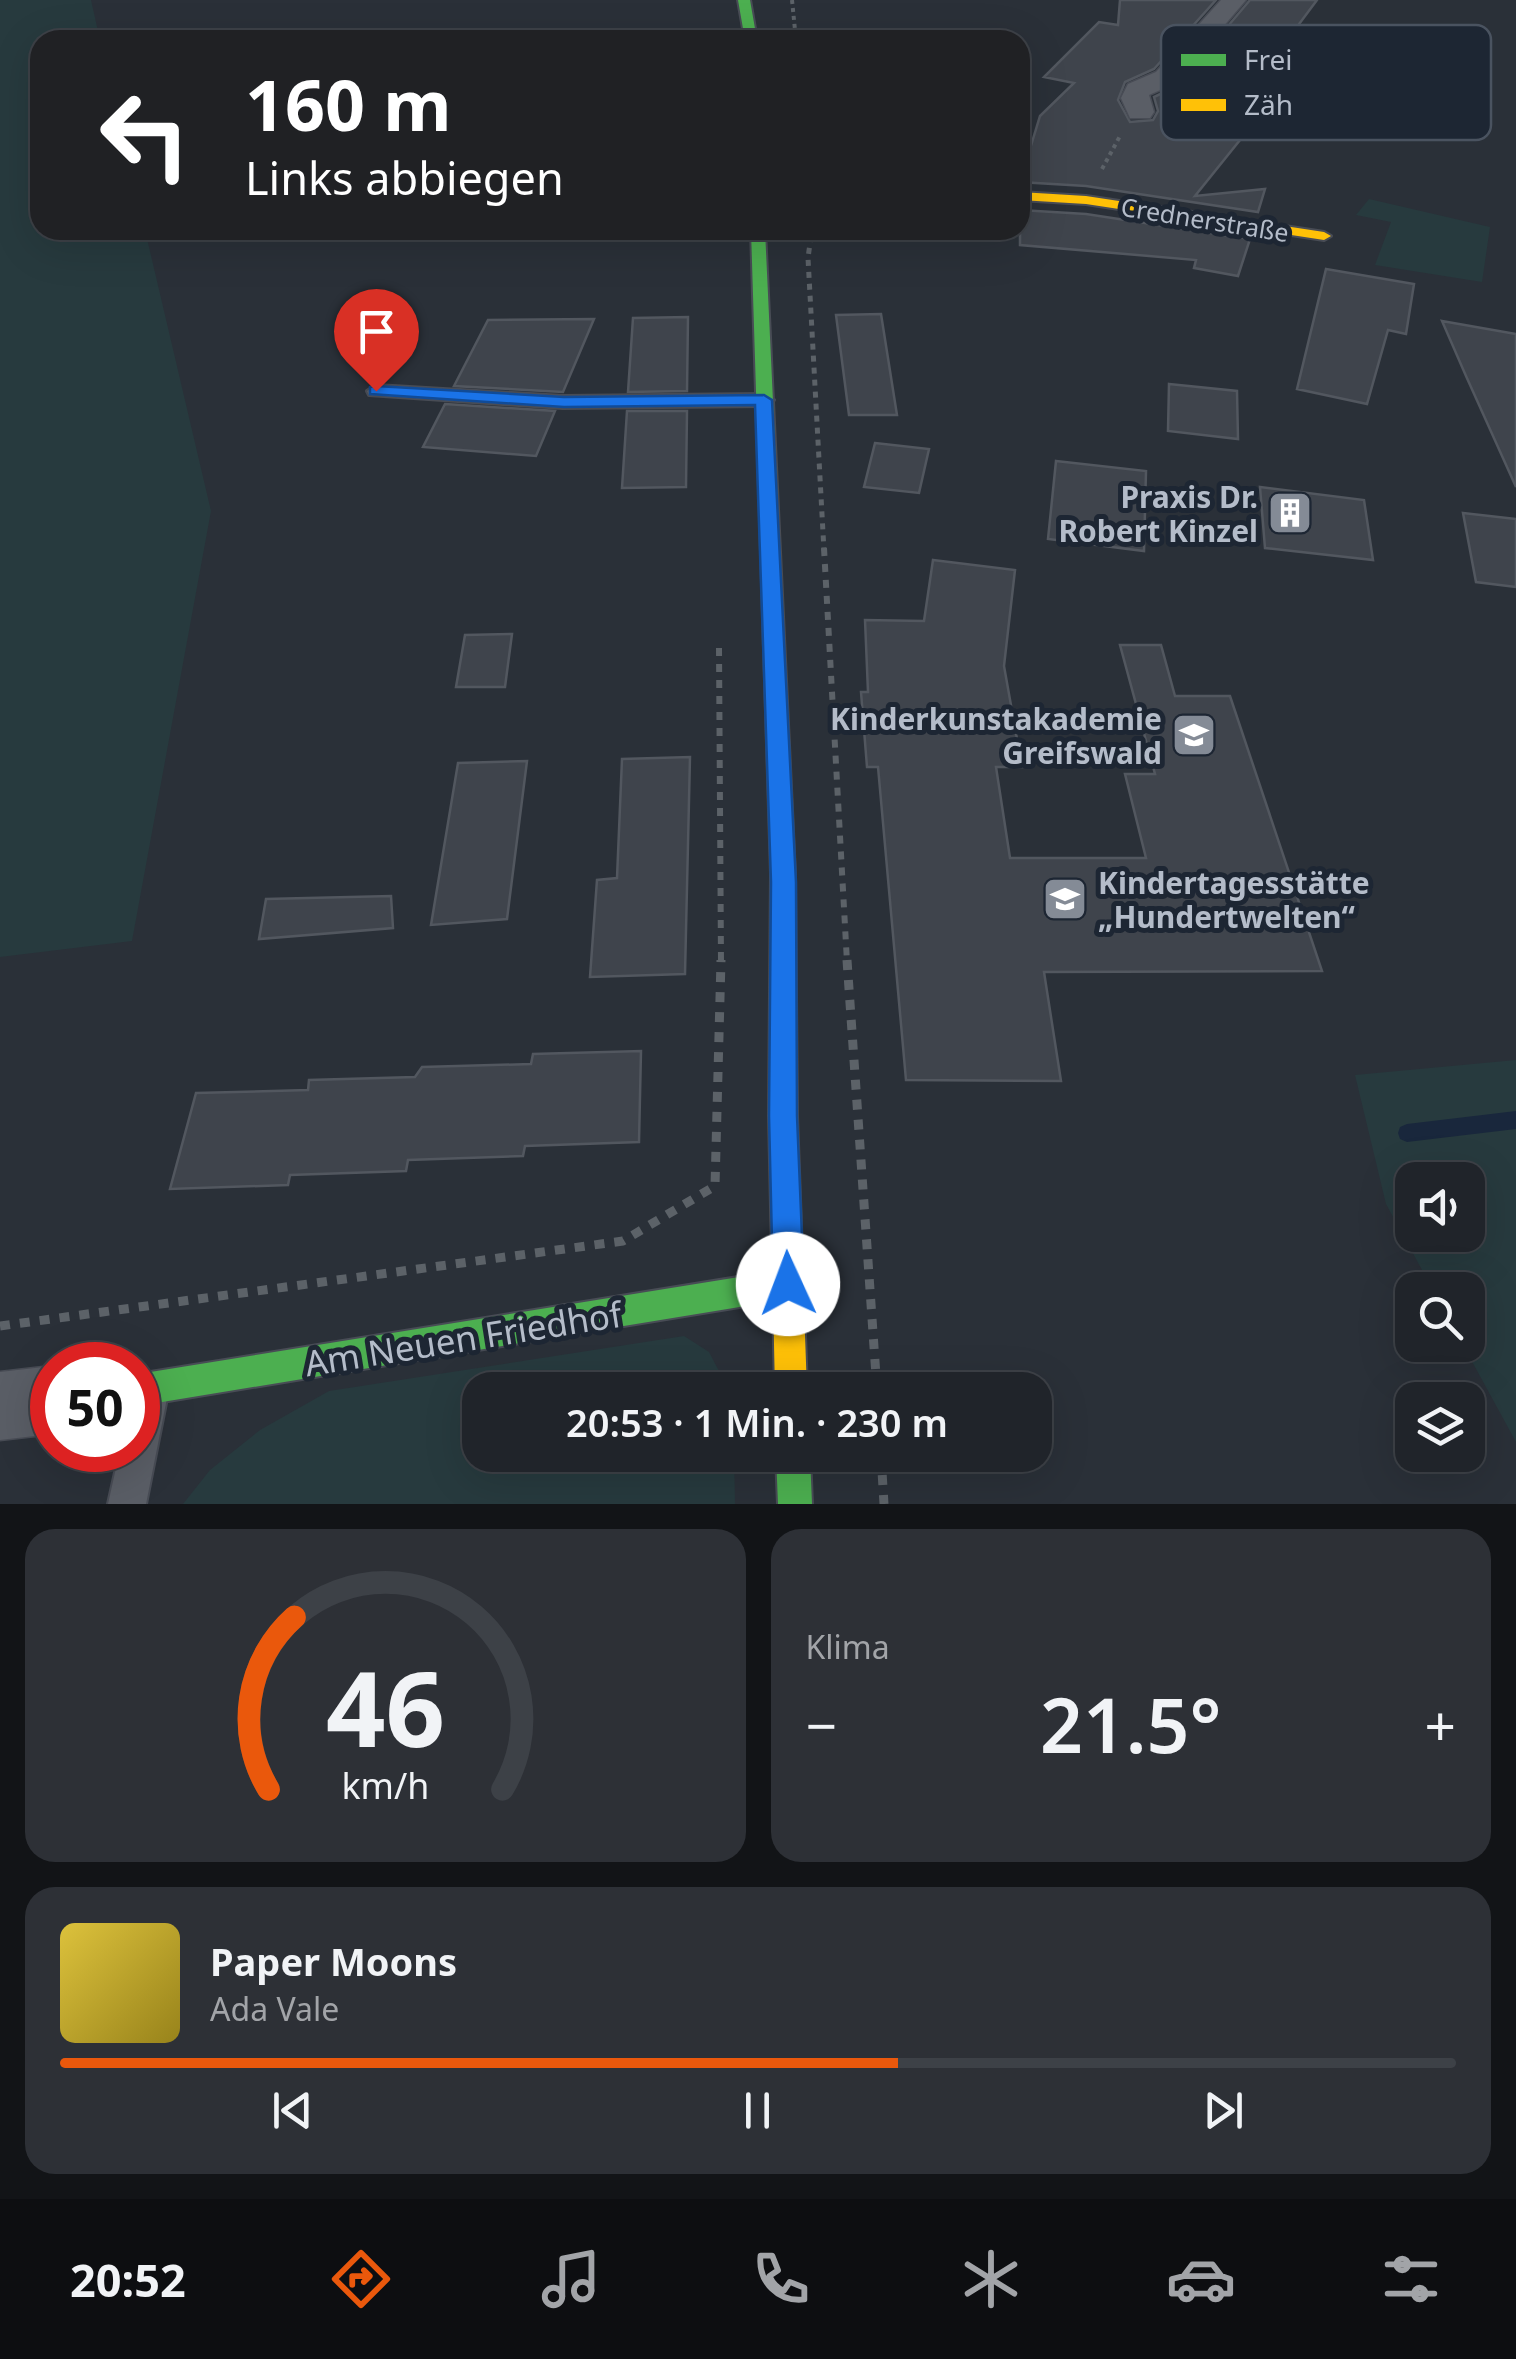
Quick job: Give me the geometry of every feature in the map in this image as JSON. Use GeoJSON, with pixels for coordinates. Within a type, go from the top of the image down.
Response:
{"type":"FeatureCollection","features":[{"type":"Feature","properties":{"kind":"main road"},"geometry":{"type":"LineString","coordinates":[[744,0],[749,30]]}},
{"type":"Feature","properties":{"kind":"main road","name":"Crednerstraße"},"geometry":{"type":"LineString","coordinates":[[1030,195],[1091,192],[1324,236]]}},
{"type":"Feature","properties":{"kind":"main road"},"geometry":{"type":"LineString","coordinates":[[758,240],[784,900],[783,1116],[790,1372]]}},
{"type":"Feature","properties":{"kind":"main road","name":"Am Neuen Friedhof"},"geometry":{"type":"LineString","coordinates":[[160,1386],[788,1284]]}},
{"type":"Feature","properties":{"kind":"main road"},"geometry":{"type":"LineString","coordinates":[[794,1472],[795,1504]]}},
{"type":"Feature","properties":{"kind":"street"},"geometry":{"type":"LineString","coordinates":[[1212,25],[1234,0]]}},
{"type":"Feature","properties":{"kind":"street"},"geometry":{"type":"LineString","coordinates":[[1140,112],[1134,98],[1137,90],[1161,80]]}},
{"type":"Feature","properties":{"kind":"street"},"geometry":{"type":"LineString","coordinates":[[0,1406],[30,1403]]}},
{"type":"Feature","properties":{"kind":"lane"},"geometry":{"type":"LineString","coordinates":[[376,391],[564,402],[764,400]]}},
{"type":"Feature","properties":{"kind":"lane"},"geometry":{"type":"LineString","coordinates":[[127,1504],[132,1472]]}},
{"type":"Feature","properties":{"kind":"path"},"geometry":{"type":"LineString","coordinates":[[792,0],[795,30]]}},
{"type":"Feature","properties":{"kind":"path"},"geometry":{"type":"LineString","coordinates":[[1091,192],[1114,142],[1140,112]]}},
{"type":"Feature","properties":{"kind":"path"},"geometry":{"type":"LineString","coordinates":[[811,240],[808,258],[856,1116],[876,1372]]}},
{"type":"Feature","properties":{"kind":"path"},"geometry":{"type":"LineString","coordinates":[[0,1326],[623,1241],[715,1186],[721,993],[718,634]]}},
{"type":"Feature","properties":{"kind":"path"},"geometry":{"type":"LineString","coordinates":[[882,1472],[884,1504]]}},
{"type":"Feature","properties":{"kind":"green space"},"geometry":{"type":"Polygon","coordinates":[[[0,0],[91,0],[98,30],[30,30],[30,240],[147,240],[211,511],[132,941],[0,957],[0,0]]]}},
{"type":"Feature","properties":{"kind":"green space"},"geometry":{"type":"Polygon","coordinates":[[[1369,199],[1490,227],[1482,282],[1375,265],[1391,222],[1356,215],[1369,199]]]}},
{"type":"Feature","properties":{"kind":"green space"},"geometry":{"type":"Polygon","coordinates":[[[1516,1060],[1516,1442],[1472,1362],[1485,1362],[1485,1272],[1423,1272],[1412,1252],[1485,1252],[1485,1162],[1395,1162],[1395,1220],[1386,1204],[1355,1075],[1516,1060]]]}},
{"type":"Feature","properties":{"kind":"green space"},"geometry":{"type":"Polygon","coordinates":[[[684,1336],[709,1352],[720,1372],[462,1372],[462,1472],[734,1472],[735,1504],[183,1504],[210,1470],[260,1430],[329,1391],[684,1336]]]}},
{"type":"Feature","properties":{"kind":"building"},"geometry":{"type":"Polygon","coordinates":[[[1120,0],[1216,0],[1194,25],[1161,25],[1161,61],[1154,69],[1125,82],[1118,100],[1130,122],[1153,120],[1158,111],[1154,97],[1161,94],[1161,140],[1240,140],[1195,196],[1265,189],[1258,212],[1086,186],[1030,183],[1030,149],[1040,116],[1074,83],[1044,77],[1099,22],[1118,25],[1120,0]]]}},
{"type":"Feature","properties":{"kind":"building"},"geometry":{"type":"Polygon","coordinates":[[[1250,0],[1317,0],[1298,25],[1229,25],[1250,0]]]}},
{"type":"Feature","properties":{"kind":"building"},"geometry":{"type":"Polygon","coordinates":[[[1030,211],[1086,214],[1250,239],[1238,276],[1194,268],[1196,260],[1020,245],[1020,240],[1030,240],[1030,211]]]}},
{"type":"Feature","properties":{"kind":"building"},"geometry":{"type":"Polygon","coordinates":[[[1326,269],[1414,284],[1406,334],[1388,330],[1367,404],[1297,389],[1326,269]]]}},
{"type":"Feature","properties":{"kind":"building"},"geometry":{"type":"Polygon","coordinates":[[[881,314],[897,415],[849,415],[836,315],[881,314]]]}},
{"type":"Feature","properties":{"kind":"building"},"geometry":{"type":"Polygon","coordinates":[[[688,317],[687,391],[628,392],[633,318],[688,317]]]}},
{"type":"Feature","properties":{"kind":"building"},"geometry":{"type":"Polygon","coordinates":[[[594,319],[563,392],[454,386],[488,320],[594,319]]]}},
{"type":"Feature","properties":{"kind":"building"},"geometry":{"type":"Polygon","coordinates":[[[1442,321],[1516,334],[1516,487],[1466,376],[1442,321]]]}},
{"type":"Feature","properties":{"kind":"building"},"geometry":{"type":"Polygon","coordinates":[[[1169,384],[1237,391],[1238,439],[1168,431],[1169,384]]]}},
{"type":"Feature","properties":{"kind":"building"},"geometry":{"type":"Polygon","coordinates":[[[445,404],[555,411],[536,456],[423,447],[445,404]]]}},
{"type":"Feature","properties":{"kind":"building"},"geometry":{"type":"Polygon","coordinates":[[[627,411],[687,411],[686,487],[622,488],[627,411]]]}},
{"type":"Feature","properties":{"kind":"building"},"geometry":{"type":"Polygon","coordinates":[[[875,443],[929,449],[919,493],[864,487],[875,443]]]}},
{"type":"Feature","properties":{"kind":"building"},"geometry":{"type":"Polygon","coordinates":[[[1056,461],[1146,471],[1144,551],[1048,539],[1056,461]]]}},
{"type":"Feature","properties":{"kind":"building"},"geometry":{"type":"Polygon","coordinates":[[[1260,487],[1364,500],[1373,560],[1265,548],[1260,487]]]}},
{"type":"Feature","properties":{"kind":"building"},"geometry":{"type":"Polygon","coordinates":[[[1463,513],[1516,519],[1516,587],[1476,582],[1463,513]]]}},
{"type":"Feature","properties":{"kind":"building"},"geometry":{"type":"Polygon","coordinates":[[[933,560],[1015,570],[1004,666],[1022,767],[996,767],[1010,858],[1146,858],[1125,774],[1155,774],[1120,645],[1161,645],[1175,696],[1230,696],[1322,971],[1044,972],[1061,1081],[906,1080],[878,767],[867,767],[861,692],[868,692],[865,620],[924,621],[933,560]]]}},
{"type":"Feature","properties":{"kind":"building"},"geometry":{"type":"Polygon","coordinates":[[[512,634],[505,687],[456,687],[465,635],[512,634]]]}},
{"type":"Feature","properties":{"kind":"building"},"geometry":{"type":"Polygon","coordinates":[[[690,757],[685,974],[590,977],[597,880],[617,878],[622,759],[690,757]]]}},
{"type":"Feature","properties":{"kind":"building"},"geometry":{"type":"Polygon","coordinates":[[[527,761],[507,919],[431,925],[458,763],[527,761]]]}},
{"type":"Feature","properties":{"kind":"building"},"geometry":{"type":"Polygon","coordinates":[[[391,896],[393,928],[259,939],[266,899],[391,896]]]}},
{"type":"Feature","properties":{"kind":"building"},"geometry":{"type":"Polygon","coordinates":[[[641,1051],[639,1142],[525,1146],[523,1156],[408,1160],[406,1171],[290,1175],[288,1185],[170,1189],[196,1093],[308,1090],[309,1080],[415,1077],[422,1067],[531,1064],[533,1054],[641,1051]]]}},
{"type":"Feature","properties":{"kind":"waterway"},"geometry":{"type":"LineString","coordinates":[[1407,1133],[1516,1120]]}},
{"type":"Feature","properties":{"kind":"traffic: fast"},"geometry":{"type":"LineString","coordinates":[[744,0],[749,30]]}},
{"type":"Feature","properties":{"kind":"traffic: fast"},"geometry":{"type":"LineString","coordinates":[[758,240],[783,874]]}},
{"type":"Feature","properties":{"kind":"traffic: fast"},"geometry":{"type":"LineString","coordinates":[[160,1386],[788,1284]]}},
{"type":"Feature","properties":{"kind":"traffic: fast"},"geometry":{"type":"LineString","coordinates":[[794,1472],[795,1504]]}},
{"type":"Feature","properties":{"kind":"traffic: slow"},"geometry":{"type":"LineString","coordinates":[[1030,197],[1086,200],[1324,236]]}},
{"type":"Feature","properties":{"kind":"traffic: slow"},"geometry":{"type":"LineString","coordinates":[[783,874],[783,1116],[790,1372]]}},
{"type":"Feature","properties":{"kind":"place","name":"Praxis Dr. Robert Kinzel"},"geometry":{"type":"Point","coordinates":[1290,513]}},
{"type":"Feature","properties":{"kind":"place","name":"Kinderkunstakademie Greifswald"},"geometry":{"type":"Point","coordinates":[1194,735]}},
{"type":"Feature","properties":{"kind":"place","name":"Kindertagesstätte „Hundertwelten“"},"geometry":{"type":"Point","coordinates":[1065,899]}},
{"type":"Feature","properties":{"kind":"route"},"geometry":{"type":"LineString","coordinates":[[376,391],[564,402],[764,400],[783,882],[788,1284]]}}]}
